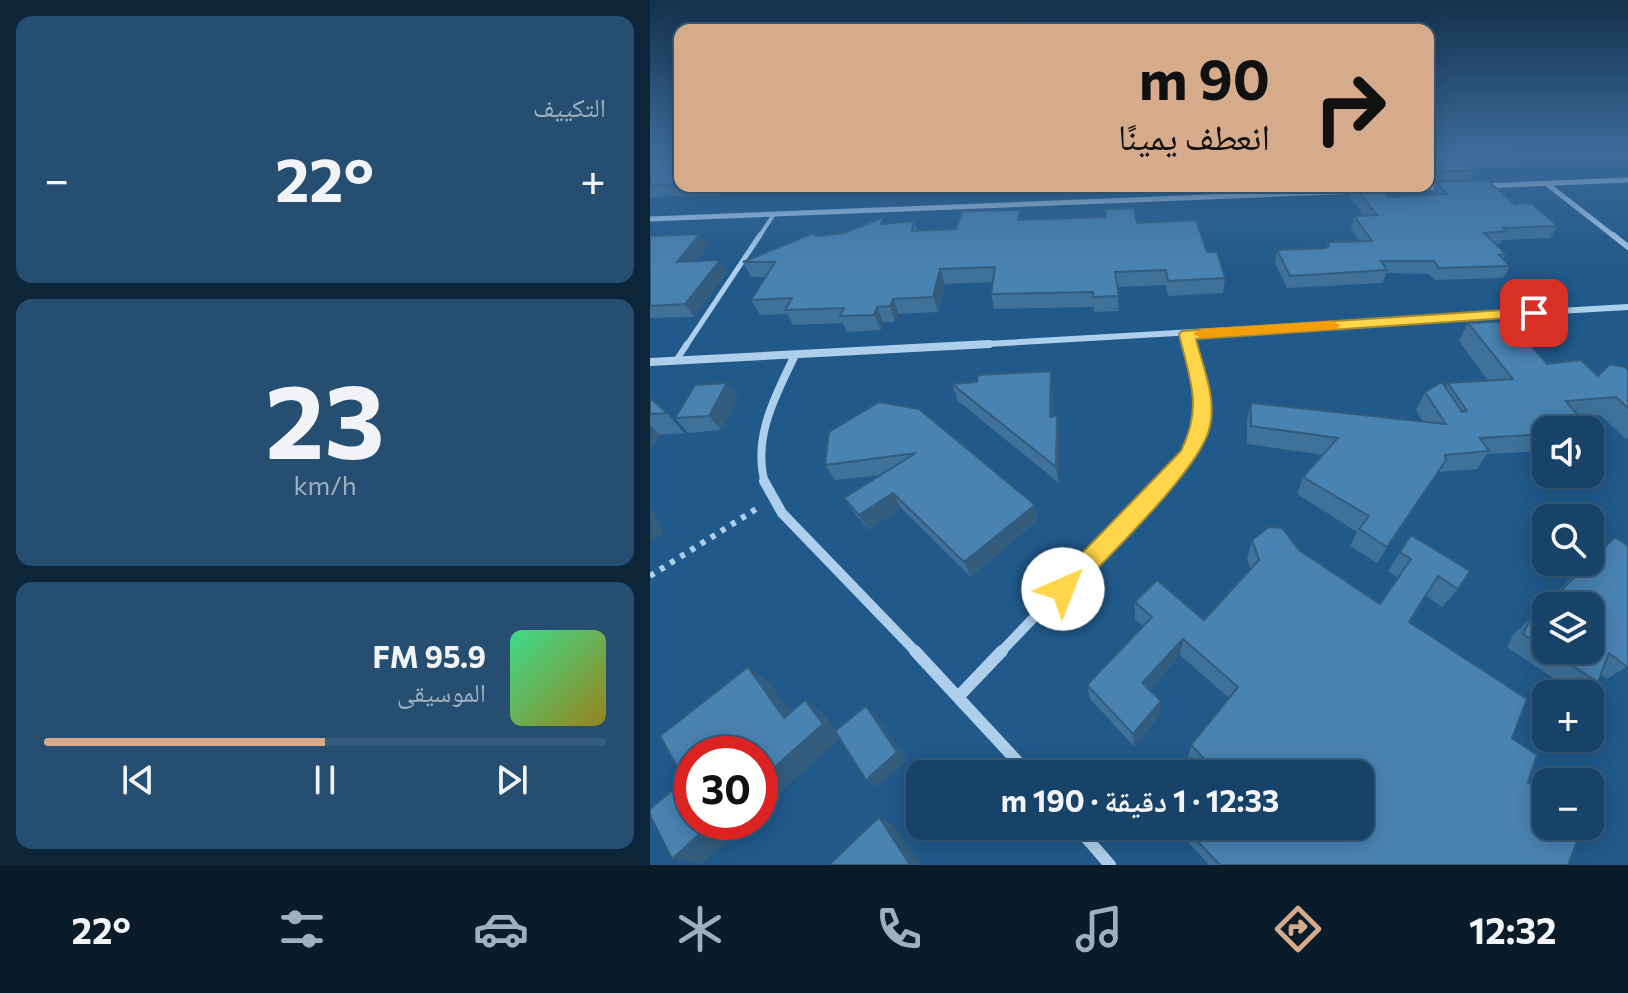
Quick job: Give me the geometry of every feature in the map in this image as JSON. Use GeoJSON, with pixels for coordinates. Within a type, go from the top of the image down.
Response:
{"type":"FeatureCollection","features":[{"type":"Feature","properties":{"kind":"street"},"geometry":{"type":"LineString","coordinates":[[1555,189],[1628,247]]}},
{"type":"Feature","properties":{"kind":"street"},"geometry":{"type":"LineString","coordinates":[[1208,192],[1210,196]]}},
{"type":"Feature","properties":{"kind":"street"},"geometry":{"type":"LineString","coordinates":[[650,219],[1319,192]]}},
{"type":"Feature","properties":{"kind":"street"},"geometry":{"type":"LineString","coordinates":[[650,362],[1628,307]]}},
{"type":"Feature","properties":{"kind":"street"},"geometry":{"type":"LineString","coordinates":[[959,696],[1188,456],[1201,429],[1203,402],[1187,334]]}},
{"type":"Feature","properties":{"kind":"street"},"geometry":{"type":"LineString","coordinates":[[795,355],[760,439],[760,471],[772,499],[1016,760]]}},
{"type":"Feature","properties":{"kind":"street"},"geometry":{"type":"LineString","coordinates":[[1088,840],[1110,865]]}},
{"type":"Feature","properties":{"kind":"lane"},"geometry":{"type":"LineString","coordinates":[[676,361],[774,214]]}},
{"type":"Feature","properties":{"kind":"path"},"geometry":{"type":"LineString","coordinates":[[650,576],[772,499]]}},
{"type":"Feature","properties":{"kind":"building"},"geometry":{"type":"Polygon","coordinates":[[[1443,189],[1498,189],[1515,204],[1531,203],[1558,226],[1503,228],[1507,231],[1484,233],[1506,254],[1499,255],[1510,266],[1439,268],[1434,261],[1381,261],[1387,270],[1290,276],[1277,250],[1325,248],[1329,246],[1328,242],[1372,241],[1354,216],[1377,215],[1359,192],[1384,192],[1389,197],[1447,194],[1443,189]]]}},
{"type":"Feature","properties":{"kind":"building"},"geometry":{"type":"Polygon","coordinates":[[[1134,208],[1137,223],[1196,220],[1207,252],[1217,252],[1225,278],[1168,281],[1166,270],[1115,272],[1119,296],[1093,297],[1093,292],[991,294],[995,267],[940,269],[933,297],[893,299],[890,306],[877,307],[874,315],[840,316],[844,308],[785,310],[792,298],[751,300],[775,262],[743,262],[813,233],[817,236],[844,233],[884,217],[881,224],[914,221],[912,231],[956,229],[962,211],[1020,210],[1018,220],[1106,217],[1105,209],[1134,208]]]}},
{"type":"Feature","properties":{"kind":"building"},"geometry":{"type":"Polygon","coordinates":[[[700,234],[677,262],[720,260],[685,304],[650,306],[650,236],[700,234]]]}},
{"type":"Feature","properties":{"kind":"building"},"geometry":{"type":"Polygon","coordinates":[[[1510,321],[1547,364],[1581,360],[1598,376],[1610,364],[1625,367],[1628,370],[1628,408],[1616,397],[1566,401],[1578,416],[1532,416],[1532,435],[1480,438],[1489,451],[1445,455],[1446,460],[1387,547],[1359,529],[1369,516],[1303,477],[1338,438],[1251,426],[1251,403],[1446,424],[1425,392],[1442,382],[1462,412],[1467,411],[1448,383],[1513,379],[1468,323],[1510,321]]]}},
{"type":"Feature","properties":{"kind":"building"},"geometry":{"type":"Polygon","coordinates":[[[1051,371],[1050,417],[1057,416],[1056,467],[952,384],[977,382],[978,375],[1051,371]]]}},
{"type":"Feature","properties":{"kind":"building"},"geometry":{"type":"Polygon","coordinates":[[[727,383],[709,416],[675,418],[695,385],[727,383]]]}},
{"type":"Feature","properties":{"kind":"building"},"geometry":{"type":"Polygon","coordinates":[[[650,398],[667,413],[650,414],[650,398]]]}},
{"type":"Feature","properties":{"kind":"building"},"geometry":{"type":"Polygon","coordinates":[[[879,402],[919,409],[1035,505],[964,562],[893,493],[859,515],[844,498],[916,453],[825,465],[829,432],[879,402]]]}},
{"type":"Feature","properties":{"kind":"building"},"geometry":{"type":"Polygon","coordinates":[[[1269,527],[1282,528],[1299,550],[1380,604],[1411,559],[1400,552],[1411,535],[1470,571],[1458,589],[1438,576],[1409,622],[1527,699],[1512,738],[1537,755],[1528,782],[1532,785],[1532,840],[1578,840],[1568,865],[1220,865],[1196,840],[1374,840],[1374,760],[1205,760],[1191,745],[1238,687],[1183,639],[1142,683],[1161,701],[1133,734],[1087,685],[1152,617],[1135,602],[1157,580],[1204,620],[1259,560],[1252,540],[1269,527]]]}},
{"type":"Feature","properties":{"kind":"building"},"geometry":{"type":"Polygon","coordinates":[[[1615,537],[1628,546],[1628,666],[1609,653],[1599,680],[1595,680],[1570,664],[1604,664],[1604,592],[1559,592],[1576,576],[1604,576],[1604,548],[1615,537]]]}},
{"type":"Feature","properties":{"kind":"building"},"geometry":{"type":"Polygon","coordinates":[[[1532,619],[1532,640],[1523,634],[1532,619]]]}},
{"type":"Feature","properties":{"kind":"building"},"geometry":{"type":"Polygon","coordinates":[[[748,667],[784,718],[805,700],[823,724],[778,764],[778,736],[674,736],[674,761],[660,736],[748,667]]]}},
{"type":"Feature","properties":{"kind":"building"},"geometry":{"type":"Polygon","coordinates":[[[866,706],[897,752],[866,780],[835,731],[866,706]]]}},
{"type":"Feature","properties":{"kind":"building"},"geometry":{"type":"Polygon","coordinates":[[[674,789],[674,840],[693,840],[672,859],[650,815],[650,809],[674,789]]]}},
{"type":"Feature","properties":{"kind":"building"},"geometry":{"type":"Polygon","coordinates":[[[879,817],[910,865],[829,865],[879,817]]]}},
{"type":"Feature","properties":{"kind":"slow traffic"},"geometry":{"type":"LineString","coordinates":[[1201,334],[1332,325]]}},
{"type":"Feature","properties":{"kind":"route"},"geometry":{"type":"LineString","coordinates":[[1063,589],[1188,456],[1201,429],[1203,402],[1187,334],[1534,313]]}}]}
